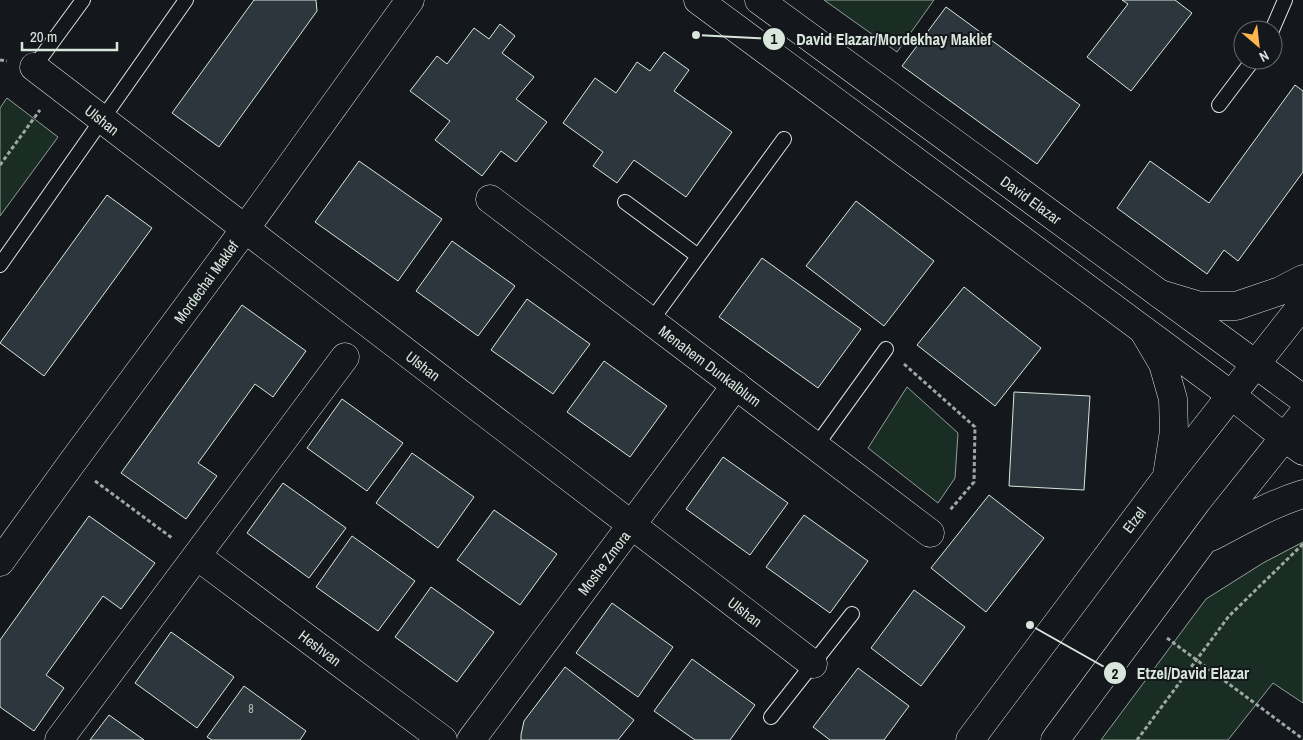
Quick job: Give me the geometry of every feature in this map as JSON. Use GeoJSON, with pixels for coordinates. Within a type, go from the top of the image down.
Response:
{"type":"FeatureCollection","features":[{"type":"Feature","properties":{"kind":"street","name":"Mordechai Maklef"},"geometry":{"type":"LineString","coordinates":[[0,562],[245,229],[410,0]]}},
{"type":"Feature","properties":{"kind":"street"},"geometry":{"type":"LineString","coordinates":[[698,0],[1232,395],[1294,444]]}},
{"type":"Feature","properties":{"kind":"street","name":"David Elazar"},"geometry":{"type":"LineString","coordinates":[[759,0],[1303,399]]}},
{"type":"Feature","properties":{"kind":"street","name":"Ulshan"},"geometry":{"type":"LineString","coordinates":[[34,67],[813,664]]}},
{"type":"Feature","properties":{"kind":"street","name":"Menahem Dunkalblum"},"geometry":{"type":"LineString","coordinates":[[490,199],[930,533]]}},
{"type":"Feature","properties":{"kind":"street"},"geometry":{"type":"LineString","coordinates":[[1160,294],[1200,306],[1236,306],[1280,291],[1303,279]]}},
{"type":"Feature","properties":{"kind":"street","name":"Etzel"},"geometry":{"type":"LineString","coordinates":[[970,740],[1166,477],[1303,304]]}},
{"type":"Feature","properties":{"kind":"street"},"geometry":{"type":"LineString","coordinates":[[1143,330],[1163,364],[1173,399],[1174,431],[1166,477]]}},
{"type":"Feature","properties":{"kind":"street"},"geometry":{"type":"LineString","coordinates":[[59,740],[345,357]]}},
{"type":"Feature","properties":{"kind":"street","name":"Moshe Zmora"},"geometry":{"type":"LineString","coordinates":[[471,740],[736,385]]}},
{"type":"Feature","properties":{"kind":"street"},"geometry":{"type":"LineString","coordinates":[[1055,740],[1203,542],[1294,444],[1303,414]]}},
{"type":"Feature","properties":{"kind":"street"},"geometry":{"type":"LineString","coordinates":[[1203,542],[1251,515],[1289,498],[1303,494]]}},
{"type":"Feature","properties":{"kind":"street","name":"Heshvan"},"geometry":{"type":"LineString","coordinates":[[197,556],[443,740]]}},
{"type":"Feature","properties":{"kind":"lane"},"geometry":{"type":"LineString","coordinates":[[34,67],[84,0]]}},
{"type":"Feature","properties":{"kind":"lane"},"geometry":{"type":"LineString","coordinates":[[0,265],[186,0]]}},
{"type":"Feature","properties":{"kind":"lane"},"geometry":{"type":"LineString","coordinates":[[1276,20],[1285,0]]}},
{"type":"Feature","properties":{"kind":"lane"},"geometry":{"type":"LineString","coordinates":[[1219,105],[1245,70]]}},
{"type":"Feature","properties":{"kind":"lane"},"geometry":{"type":"LineString","coordinates":[[651,321],[784,139]]}},
{"type":"Feature","properties":{"kind":"lane"},"geometry":{"type":"LineString","coordinates":[[625,202],[698,256]]}},
{"type":"Feature","properties":{"kind":"lane"},"geometry":{"type":"LineString","coordinates":[[816,446],[886,349]]}},
{"type":"Feature","properties":{"kind":"lane"},"geometry":{"type":"LineString","coordinates":[[771,718],[852,614]]}},
{"type":"Feature","properties":{"kind":"path"},"geometry":{"type":"LineString","coordinates":[[0,165],[58,85]]}},
{"type":"Feature","properties":{"kind":"path"},"geometry":{"type":"LineString","coordinates":[[886,349],[975,427],[974,482],[930,533]]}},
{"type":"Feature","properties":{"kind":"path"},"geometry":{"type":"LineString","coordinates":[[71,464],[197,556]]}},
{"type":"Feature","properties":{"kind":"path"},"geometry":{"type":"LineString","coordinates":[[1137,740],[1229,616],[1303,544]]}},
{"type":"Feature","properties":{"kind":"path"},"geometry":{"type":"LineString","coordinates":[[1144,620],[1303,739]]}},
{"type":"Feature","properties":{"kind":"green space"},"geometry":{"type":"Polygon","coordinates":[[[824,0],[934,0],[897,52],[824,0]]]}},
{"type":"Feature","properties":{"kind":"green space"},"geometry":{"type":"Polygon","coordinates":[[[7,98],[58,137],[0,216],[0,108],[7,98]]]}},
{"type":"Feature","properties":{"kind":"green space"},"geometry":{"type":"Polygon","coordinates":[[[907,387],[958,433],[955,478],[938,503],[868,448],[907,387]]]}},
{"type":"Feature","properties":{"kind":"green space"},"geometry":{"type":"Polygon","coordinates":[[[1303,542],[1303,703],[1273,683],[1228,740],[1101,740],[1206,599],[1263,563],[1303,542]]]}},
{"type":"Feature","properties":{"kind":"building"},"geometry":{"type":"Polygon","coordinates":[[[254,0],[316,0],[317,11],[219,147],[172,113],[254,0]]]}},
{"type":"Feature","properties":{"kind":"building"},"geometry":{"type":"Polygon","coordinates":[[[1122,0],[1175,0],[1192,13],[1131,91],[1087,57],[1128,4],[1122,0]]]}},
{"type":"Feature","properties":{"kind":"building"},"geometry":{"type":"Polygon","coordinates":[[[946,7],[1080,105],[1037,164],[902,66],[946,7]]]}},
{"type":"Feature","properties":{"kind":"building"},"geometry":{"type":"Polygon","coordinates":[[[500,24],[515,36],[502,53],[534,77],[516,99],[547,122],[516,162],[501,151],[482,176],[435,140],[450,121],[410,91],[437,56],[447,64],[474,28],[489,39],[500,24]]]}},
{"type":"Feature","properties":{"kind":"building"},"geometry":{"type":"Polygon","coordinates":[[[664,52],[689,70],[674,91],[732,132],[686,197],[634,160],[617,183],[593,166],[603,152],[563,123],[595,78],[616,93],[637,62],[650,71],[664,52]]]}},
{"type":"Feature","properties":{"kind":"building"},"geometry":{"type":"Polygon","coordinates":[[[1295,85],[1303,91],[1303,172],[1238,261],[1224,250],[1207,274],[1117,208],[1150,161],[1209,203],[1295,85]]]}},
{"type":"Feature","properties":{"kind":"building"},"geometry":{"type":"Polygon","coordinates":[[[359,161],[442,219],[398,281],[315,222],[359,161]]]}},
{"type":"Feature","properties":{"kind":"building"},"geometry":{"type":"Polygon","coordinates":[[[107,195],[152,228],[44,376],[0,343],[107,195]]]}},
{"type":"Feature","properties":{"kind":"building"},"geometry":{"type":"Polygon","coordinates":[[[856,201],[934,261],[884,326],[806,266],[856,201]]]}},
{"type":"Feature","properties":{"kind":"building"},"geometry":{"type":"Polygon","coordinates":[[[452,241],[515,286],[478,336],[416,291],[452,241]]]}},
{"type":"Feature","properties":{"kind":"building"},"geometry":{"type":"Polygon","coordinates":[[[762,258],[861,329],[818,388],[719,317],[762,258]]]}},
{"type":"Feature","properties":{"kind":"building"},"geometry":{"type":"Polygon","coordinates":[[[964,287],[1041,348],[995,406],[917,345],[964,287]]]}},
{"type":"Feature","properties":{"kind":"building"},"geometry":{"type":"Polygon","coordinates":[[[527,299],[590,344],[553,394],[491,350],[527,299]]]}},
{"type":"Feature","properties":{"kind":"building"},"geometry":{"type":"Polygon","coordinates":[[[242,305],[306,351],[273,397],[255,384],[198,463],[217,476],[186,519],[121,473],[242,305]]]}},
{"type":"Feature","properties":{"kind":"building"},"geometry":{"type":"Polygon","coordinates":[[[604,361],[667,406],[630,457],[567,412],[604,361]]]}},
{"type":"Feature","properties":{"kind":"building"},"geometry":{"type":"Polygon","coordinates":[[[1014,392],[1090,396],[1084,490],[1009,486],[1014,392]]]}},
{"type":"Feature","properties":{"kind":"building"},"geometry":{"type":"Polygon","coordinates":[[[342,399],[403,443],[367,491],[307,448],[342,399]]]}},
{"type":"Feature","properties":{"kind":"building"},"geometry":{"type":"Polygon","coordinates":[[[412,453],[474,497],[438,548],[376,503],[412,453]]]}},
{"type":"Feature","properties":{"kind":"building"},"geometry":{"type":"Polygon","coordinates":[[[723,457],[788,503],[750,555],[686,509],[723,457]]]}},
{"type":"Feature","properties":{"kind":"building"},"geometry":{"type":"Polygon","coordinates":[[[283,483],[346,528],[309,578],[247,533],[283,483]]]}},
{"type":"Feature","properties":{"kind":"building"},"geometry":{"type":"Polygon","coordinates":[[[989,495],[1044,538],[986,612],[931,568],[989,495]]]}},
{"type":"Feature","properties":{"kind":"building"},"geometry":{"type":"Polygon","coordinates":[[[494,510],[557,554],[520,605],[457,560],[494,510]]]}},
{"type":"Feature","properties":{"kind":"building"},"geometry":{"type":"Polygon","coordinates":[[[804,515],[868,561],[830,613],[766,567],[804,515]]]}},
{"type":"Feature","properties":{"kind":"building"},"geometry":{"type":"Polygon","coordinates":[[[89,516],[155,563],[121,609],[103,596],[46,675],[64,688],[34,731],[0,707],[0,640],[89,516]]]}},
{"type":"Feature","properties":{"kind":"building"},"geometry":{"type":"Polygon","coordinates":[[[352,536],[415,581],[378,631],[316,587],[352,536]]]}},
{"type":"Feature","properties":{"kind":"building"},"geometry":{"type":"Polygon","coordinates":[[[431,587],[494,632],[457,682],[395,637],[431,587]]]}},
{"type":"Feature","properties":{"kind":"building"},"geometry":{"type":"Polygon","coordinates":[[[914,590],[965,627],[921,686],[871,648],[914,590]]]}},
{"type":"Feature","properties":{"kind":"building"},"geometry":{"type":"Polygon","coordinates":[[[612,603],[673,647],[638,697],[576,653],[612,603]]]}},
{"type":"Feature","properties":{"kind":"building"},"geometry":{"type":"Polygon","coordinates":[[[171,632],[234,677],[197,728],[135,683],[171,632]]]}},
{"type":"Feature","properties":{"kind":"building"},"geometry":{"type":"Polygon","coordinates":[[[692,659],[755,705],[730,740],[695,740],[654,711],[692,659]]]}},
{"type":"Feature","properties":{"kind":"building"},"geometry":{"type":"Polygon","coordinates":[[[565,667],[634,720],[618,740],[521,740],[524,721],[565,667]]]}},
{"type":"Feature","properties":{"kind":"building"},"geometry":{"type":"Polygon","coordinates":[[[858,668],[909,706],[884,740],[830,740],[813,727],[858,668]]]}},
{"type":"Feature","properties":{"kind":"building"},"geometry":{"type":"Polygon","coordinates":[[[244,686],[306,731],[300,740],[212,740],[207,737],[244,686]]]}},
{"type":"Feature","properties":{"kind":"building"},"geometry":{"type":"Polygon","coordinates":[[[109,715],[144,740],[90,740],[109,715]]]}},
{"type":"Feature","properties":{"kind":"place","name":"David Elazar/Mordekhay Maklef"},"geometry":{"type":"Point","coordinates":[696,35]}},
{"type":"Feature","properties":{"kind":"place","name":"Etzel/David Elazar"},"geometry":{"type":"Point","coordinates":[1030,625]}}]}
